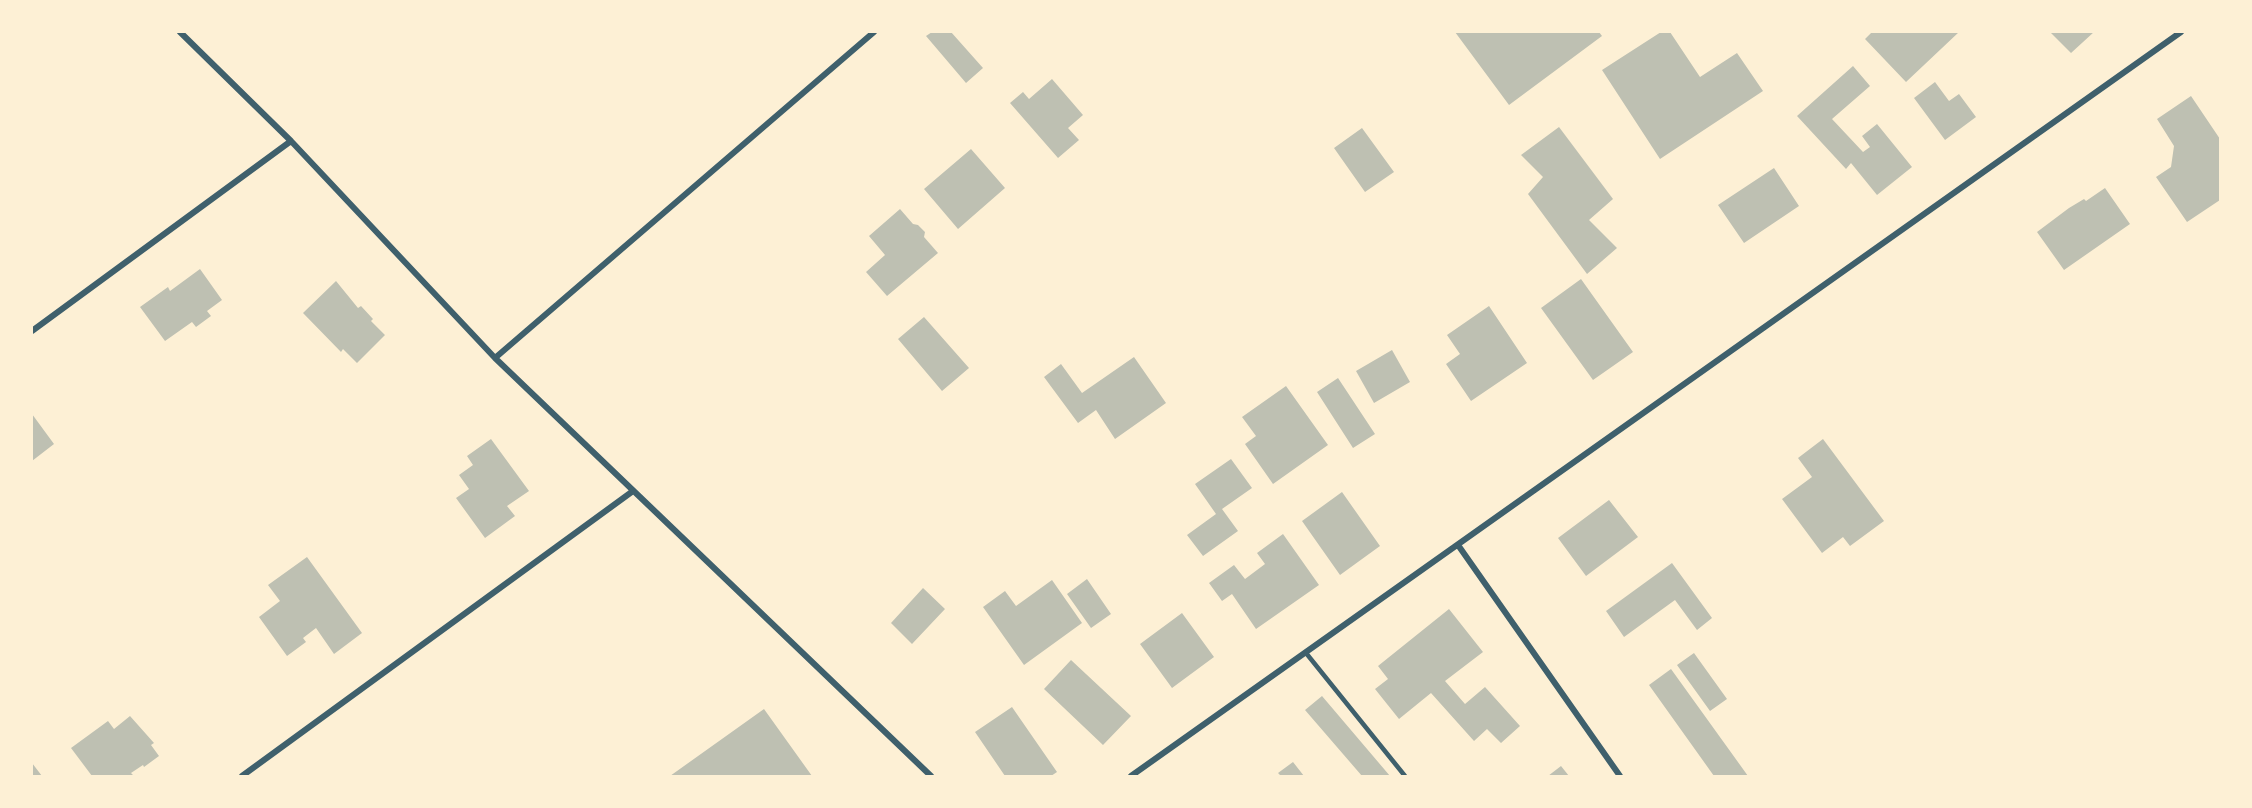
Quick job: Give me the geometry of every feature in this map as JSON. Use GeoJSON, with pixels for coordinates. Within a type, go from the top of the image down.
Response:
{"type":"FeatureCollection","features":[{"type":"Feature","properties":{"kind":"street"},"geometry":{"type":"LineString","coordinates":[[180,32],[291,141],[495,358],[931,777]]}},
{"type":"Feature","properties":{"kind":"street"},"geometry":{"type":"LineString","coordinates":[[495,358],[874,32]]}},
{"type":"Feature","properties":{"kind":"street"},"geometry":{"type":"LineString","coordinates":[[1131,777],[2181,32]]}},
{"type":"Feature","properties":{"kind":"street"},"geometry":{"type":"LineString","coordinates":[[32,331],[291,141]]}},
{"type":"Feature","properties":{"kind":"street"},"geometry":{"type":"LineString","coordinates":[[242,777],[633,491]]}},
{"type":"Feature","properties":{"kind":"street"},"geometry":{"type":"LineString","coordinates":[[1458,545],[1620,777]]}},
{"type":"Feature","properties":{"kind":"lane"},"geometry":{"type":"LineString","coordinates":[[1305,653],[1405,777]]}},
{"type":"Feature","properties":{"kind":"building"},"geometry":{"type":"Polygon","coordinates":[[[932,32],[951,32],[983,68],[966,83],[926,36],[932,32]]]}},
{"type":"Feature","properties":{"kind":"building"},"geometry":{"type":"Polygon","coordinates":[[[1455,32],[1599,32],[1602,36],[1509,105],[1455,32]]]}},
{"type":"Feature","properties":{"kind":"building"},"geometry":{"type":"Polygon","coordinates":[[[1661,32],[1670,32],[1700,77],[1737,53],[1763,91],[1660,159],[1602,70],[1661,32]]]}},
{"type":"Feature","properties":{"kind":"building"},"geometry":{"type":"Polygon","coordinates":[[[1872,32],[1959,32],[1906,82],[1865,39],[1872,32]]]}},
{"type":"Feature","properties":{"kind":"building"},"geometry":{"type":"Polygon","coordinates":[[[2050,32],[2094,32],[2071,53],[2050,32]]]}},
{"type":"Feature","properties":{"kind":"building"},"geometry":{"type":"Polygon","coordinates":[[[1853,66],[1870,86],[1832,119],[1863,152],[1870,147],[1862,136],[1877,124],[1912,167],[1877,195],[1851,163],[1846,169],[1797,116],[1853,66]]]}},
{"type":"Feature","properties":{"kind":"building"},"geometry":{"type":"Polygon","coordinates":[[[1052,79],[1083,115],[1068,128],[1079,140],[1058,158],[1010,103],[1023,92],[1029,99],[1052,79]]]}},
{"type":"Feature","properties":{"kind":"building"},"geometry":{"type":"Polygon","coordinates":[[[1935,82],[1949,101],[1959,94],[1976,117],[1945,140],[1914,98],[1935,82]]]}},
{"type":"Feature","properties":{"kind":"building"},"geometry":{"type":"Polygon","coordinates":[[[2191,96],[2220,139],[2220,200],[2187,222],[2156,177],[2171,167],[2174,146],[2157,119],[2191,96]]]}},
{"type":"Feature","properties":{"kind":"building"},"geometry":{"type":"Polygon","coordinates":[[[1559,127],[1613,199],[1589,220],[1617,248],[1587,274],[1528,194],[1543,177],[1521,155],[1559,127]]]}},
{"type":"Feature","properties":{"kind":"building"},"geometry":{"type":"Polygon","coordinates":[[[1362,128],[1394,172],[1365,192],[1334,148],[1362,128]]]}},
{"type":"Feature","properties":{"kind":"building"},"geometry":{"type":"Polygon","coordinates":[[[971,149],[1005,188],[958,229],[924,189],[971,149]]]}},
{"type":"Feature","properties":{"kind":"building"},"geometry":{"type":"Polygon","coordinates":[[[1774,168],[1799,206],[1744,243],[1718,205],[1774,168]]]}},
{"type":"Feature","properties":{"kind":"building"},"geometry":{"type":"Polygon","coordinates":[[[2105,188],[2130,224],[2064,270],[2037,232],[2069,208],[2084,199],[2086,201],[2105,188]]]}},
{"type":"Feature","properties":{"kind":"building"},"geometry":{"type":"Polygon","coordinates":[[[900,209],[913,224],[918,225],[925,232],[924,237],[938,253],[887,296],[866,272],[885,255],[869,236],[900,209]]]}},
{"type":"Feature","properties":{"kind":"building"},"geometry":{"type":"Polygon","coordinates":[[[200,269],[222,300],[207,311],[211,316],[196,327],[192,322],[165,341],[140,307],[168,287],[170,291],[200,269]]]}},
{"type":"Feature","properties":{"kind":"building"},"geometry":{"type":"Polygon","coordinates":[[[1581,279],[1633,352],[1593,380],[1541,308],[1581,279]]]}},
{"type":"Feature","properties":{"kind":"building"},"geometry":{"type":"Polygon","coordinates":[[[336,281],[358,308],[361,306],[373,319],[371,321],[385,335],[357,363],[343,349],[341,352],[303,313],[336,281]]]}},
{"type":"Feature","properties":{"kind":"building"},"geometry":{"type":"Polygon","coordinates":[[[1489,306],[1527,363],[1471,401],[1446,364],[1460,354],[1447,335],[1489,306]]]}},
{"type":"Feature","properties":{"kind":"building"},"geometry":{"type":"Polygon","coordinates":[[[924,317],[969,368],[942,391],[898,339],[924,317]]]}},
{"type":"Feature","properties":{"kind":"building"},"geometry":{"type":"Polygon","coordinates":[[[1392,350],[1410,382],[1374,403],[1356,371],[1392,350]]]}},
{"type":"Feature","properties":{"kind":"building"},"geometry":{"type":"Polygon","coordinates":[[[1134,357],[1166,403],[1115,439],[1096,410],[1078,423],[1044,377],[1061,364],[1082,393],[1134,357]]]}},
{"type":"Feature","properties":{"kind":"building"},"geometry":{"type":"Polygon","coordinates":[[[1338,378],[1375,434],[1353,448],[1317,392],[1338,378]]]}},
{"type":"Feature","properties":{"kind":"building"},"geometry":{"type":"Polygon","coordinates":[[[1286,386],[1328,445],[1273,484],[1245,444],[1256,436],[1242,417],[1286,386]]]}},
{"type":"Feature","properties":{"kind":"building"},"geometry":{"type":"Polygon","coordinates":[[[32,414],[54,444],[32,461],[32,414]]]}},
{"type":"Feature","properties":{"kind":"building"},"geometry":{"type":"Polygon","coordinates":[[[491,439],[529,491],[507,506],[515,516],[485,538],[456,498],[469,489],[459,475],[473,465],[467,456],[491,439]]]}},
{"type":"Feature","properties":{"kind":"building"},"geometry":{"type":"Polygon","coordinates":[[[1823,439],[1884,521],[1850,546],[1843,537],[1822,553],[1782,499],[1812,477],[1798,458],[1823,439]]]}},
{"type":"Feature","properties":{"kind":"building"},"geometry":{"type":"Polygon","coordinates":[[[1231,459],[1252,488],[1222,509],[1238,531],[1203,556],[1187,535],[1216,514],[1195,484],[1231,459]]]}},
{"type":"Feature","properties":{"kind":"building"},"geometry":{"type":"Polygon","coordinates":[[[1342,492],[1380,546],[1340,575],[1302,521],[1342,492]]]}},
{"type":"Feature","properties":{"kind":"building"},"geometry":{"type":"Polygon","coordinates":[[[1609,500],[1638,537],[1586,576],[1558,538],[1609,500]]]}},
{"type":"Feature","properties":{"kind":"building"},"geometry":{"type":"Polygon","coordinates":[[[1283,534],[1319,585],[1256,629],[1232,594],[1222,601],[1209,583],[1234,565],[1245,579],[1265,564],[1257,553],[1283,534]]]}},
{"type":"Feature","properties":{"kind":"building"},"geometry":{"type":"Polygon","coordinates":[[[307,557],[362,633],[334,654],[316,628],[303,638],[306,642],[287,656],[259,617],[280,601],[268,585],[307,557]]]}},
{"type":"Feature","properties":{"kind":"building"},"geometry":{"type":"Polygon","coordinates":[[[1672,563],[1712,618],[1697,630],[1675,600],[1624,637],[1606,611],[1672,563]]]}},
{"type":"Feature","properties":{"kind":"building"},"geometry":{"type":"Polygon","coordinates":[[[1087,579],[1111,614],[1091,628],[1067,594],[1087,579]]]}},
{"type":"Feature","properties":{"kind":"building"},"geometry":{"type":"Polygon","coordinates":[[[1052,580],[1082,623],[1024,665],[983,607],[1005,591],[1016,606],[1052,580]]]}},
{"type":"Feature","properties":{"kind":"building"},"geometry":{"type":"Polygon","coordinates":[[[923,588],[945,609],[912,644],[891,623],[923,588]]]}},
{"type":"Feature","properties":{"kind":"building"},"geometry":{"type":"Polygon","coordinates":[[[1449,609],[1483,652],[1445,681],[1465,704],[1485,687],[1520,726],[1501,743],[1487,729],[1474,741],[1431,693],[1399,719],[1375,689],[1388,679],[1378,666],[1449,609]]]}},
{"type":"Feature","properties":{"kind":"building"},"geometry":{"type":"Polygon","coordinates":[[[1182,613],[1214,657],[1172,688],[1140,644],[1182,613]]]}},
{"type":"Feature","properties":{"kind":"building"},"geometry":{"type":"Polygon","coordinates":[[[1694,653],[1727,699],[1710,711],[1677,665],[1694,653]]]}},
{"type":"Feature","properties":{"kind":"building"},"geometry":{"type":"Polygon","coordinates":[[[1071,660],[1131,716],[1103,745],[1044,689],[1071,660]]]}},
{"type":"Feature","properties":{"kind":"building"},"geometry":{"type":"Polygon","coordinates":[[[1671,669],[1748,776],[1714,776],[1649,685],[1671,669]]]}},
{"type":"Feature","properties":{"kind":"building"},"geometry":{"type":"Polygon","coordinates":[[[1322,696],[1390,776],[1362,776],[1305,710],[1322,696]]]}},
{"type":"Feature","properties":{"kind":"building"},"geometry":{"type":"Polygon","coordinates":[[[1012,707],[1057,772],[1051,776],[1005,776],[975,732],[1012,707]]]}},
{"type":"Feature","properties":{"kind":"building"},"geometry":{"type":"Polygon","coordinates":[[[764,709],[812,776],[670,776],[764,709]]]}},
{"type":"Feature","properties":{"kind":"building"},"geometry":{"type":"Polygon","coordinates":[[[130,716],[154,743],[151,745],[159,756],[131,773],[134,776],[92,776],[71,748],[108,721],[114,729],[130,716]]]}},
{"type":"Feature","properties":{"kind":"building"},"geometry":{"type":"Polygon","coordinates":[[[1293,762],[1304,776],[1281,776],[1278,773],[1293,762]]]}},
{"type":"Feature","properties":{"kind":"building"},"geometry":{"type":"Polygon","coordinates":[[[32,763],[42,776],[32,776],[32,763]]]}},
{"type":"Feature","properties":{"kind":"building"},"geometry":{"type":"Polygon","coordinates":[[[1561,766],[1569,776],[1548,776],[1561,766]]]}}]}
